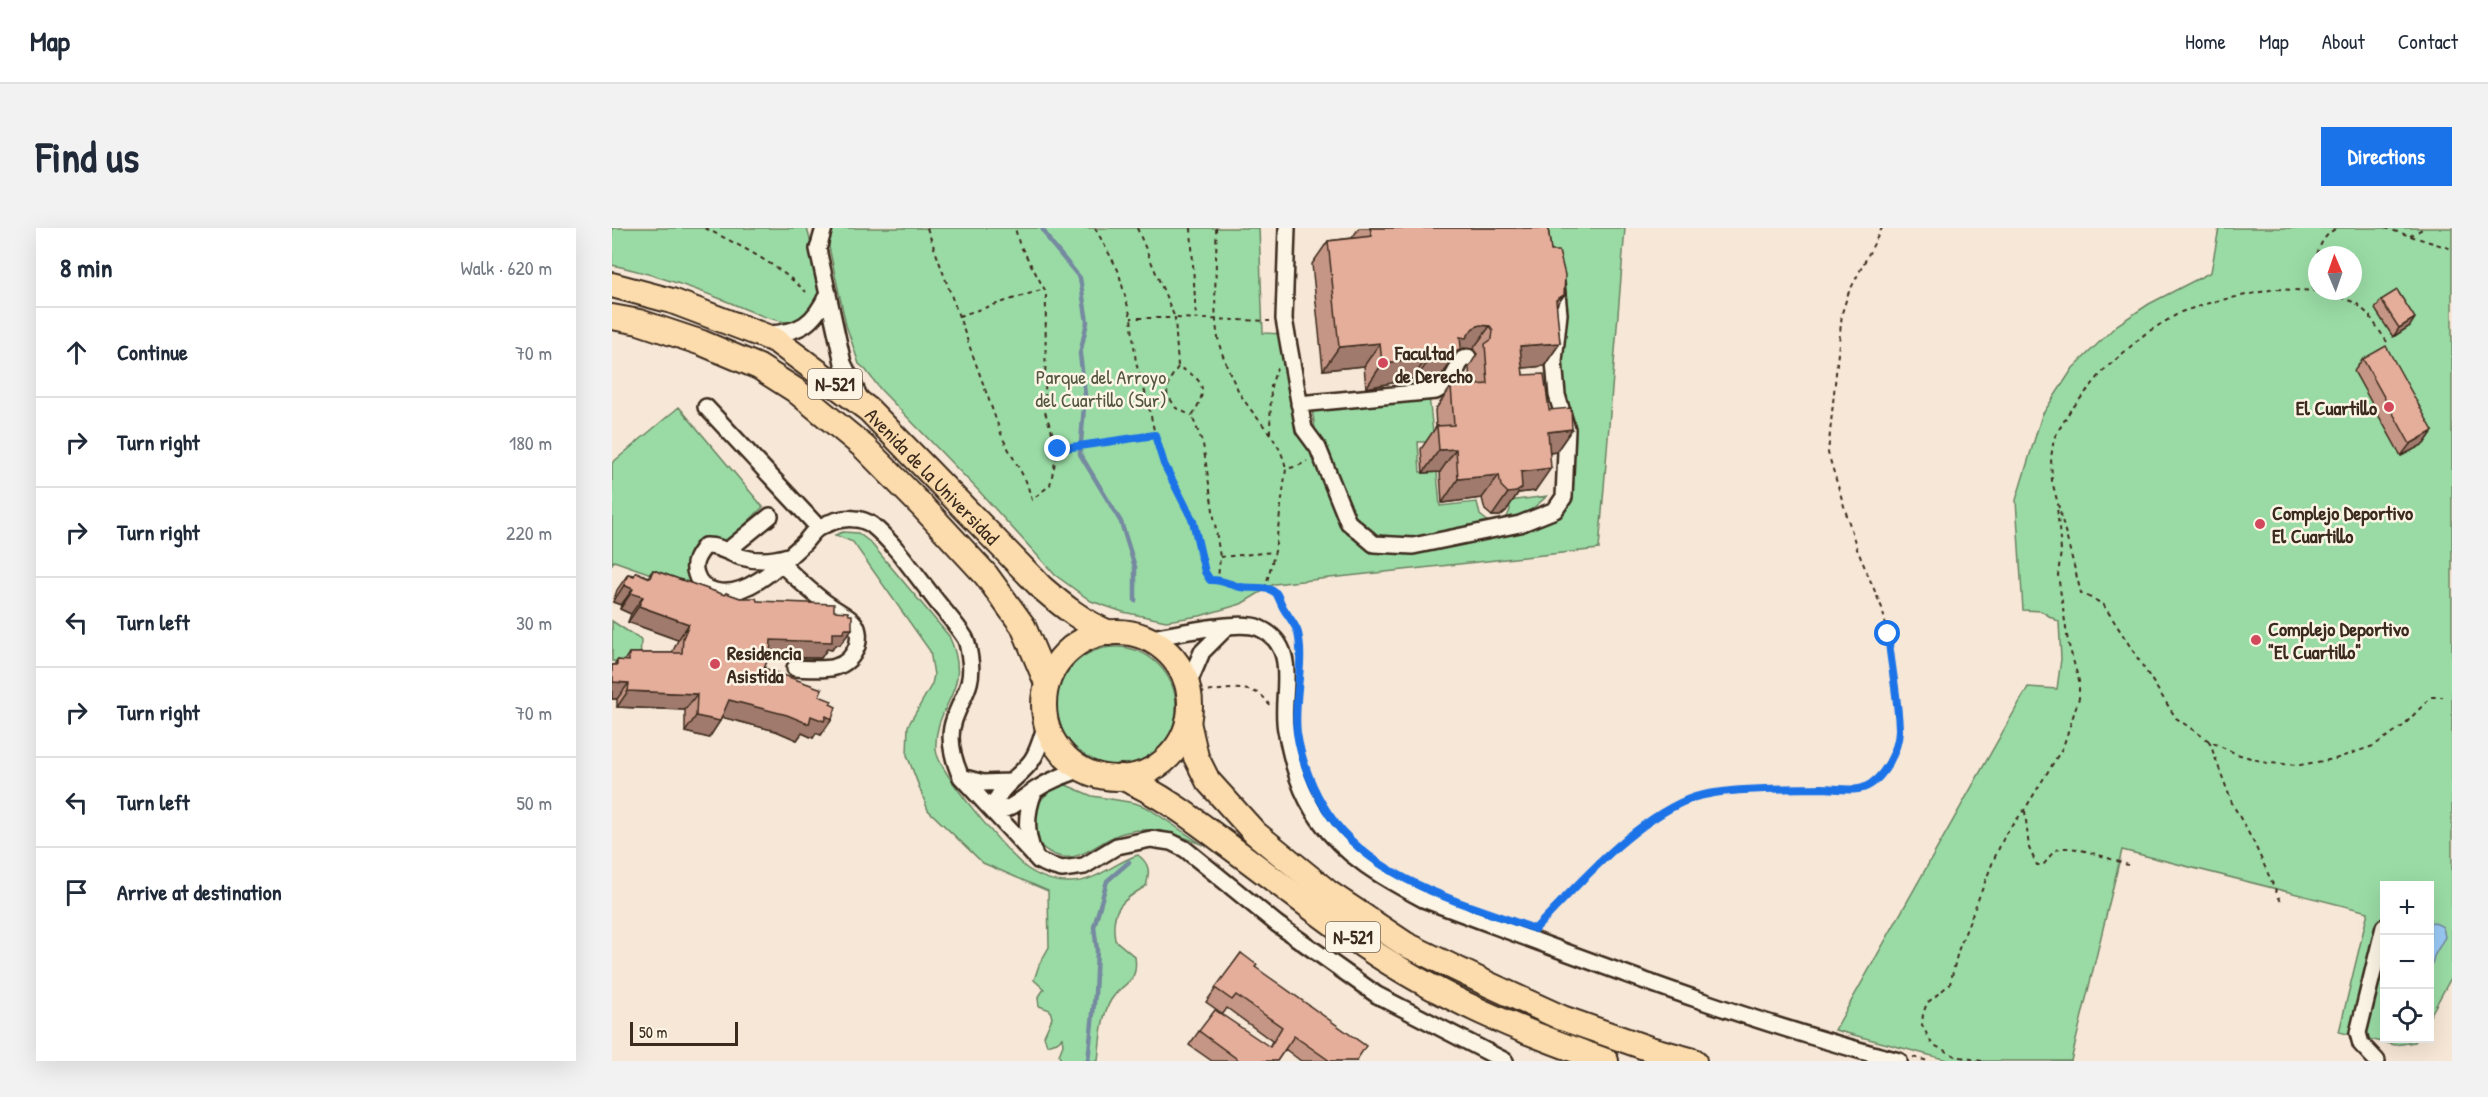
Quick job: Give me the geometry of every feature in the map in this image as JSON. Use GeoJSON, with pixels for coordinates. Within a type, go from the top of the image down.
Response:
{"type":"FeatureCollection","features":[{"type":"Feature","properties":{"kind":"highway","name":"Avenida de la Universidad"},"geometry":{"type":"LineString","coordinates":[[612,285],[672,301],[775,340],[864,405],[1042,588],[1066,609],[1093,627],[1109,633]]}},
{"type":"Feature","properties":{"kind":"highway","name":"Avenida de la Universidad"},"geometry":{"type":"LineString","coordinates":[[612,317],[639,322],[702,343],[759,367],[795,390],[847,433],[922,506],[986,575],[1023,626],[1047,683]]}},
{"type":"Feature","properties":{"kind":"highway","name":"N-521"},"geometry":{"type":"LineString","coordinates":[[1188,722],[1181,740],[1168,757],[1150,770],[1121,777],[1097,775],[1082,769],[1060,751],[1046,724],[1044,704],[1047,683],[1060,659],[1074,646],[1091,637],[1109,633],[1134,635],[1160,647],[1172,658],[1181,672],[1188,692],[1188,722],[1196,757],[1208,781],[1255,833],[1330,894],[1405,945],[1490,985],[1563,1018],[1650,1049],[1694,1061]]}},
{"type":"Feature","properties":{"kind":"highway","name":"N-521"},"geometry":{"type":"LineString","coordinates":[[1121,777],[1139,785],[1186,814],[1366,947],[1454,999],[1542,1039],[1606,1061]]}},
{"type":"Feature","properties":{"kind":"street"},"geometry":{"type":"LineString","coordinates":[[824,228],[818,249],[843,363],[864,405]]}},
{"type":"Feature","properties":{"kind":"street"},"geometry":{"type":"LineString","coordinates":[[1287,228],[1284,319],[1304,429],[1317,448],[1348,522],[1374,544],[1413,546],[1520,524],[1555,510],[1564,497],[1566,429],[1557,395],[1554,361],[1559,306],[1552,270]]}},
{"type":"Feature","properties":{"kind":"street"},"geometry":{"type":"LineString","coordinates":[[759,334],[786,333],[808,324],[819,313],[828,293]]}},
{"type":"Feature","properties":{"kind":"street"},"geometry":{"type":"LineString","coordinates":[[1299,404],[1436,391],[1448,385],[1461,360],[1468,357]]}},
{"type":"Feature","properties":{"kind":"street"},"geometry":{"type":"LineString","coordinates":[[706,407],[818,527]]}},
{"type":"Feature","properties":{"kind":"street"},"geometry":{"type":"LineString","coordinates":[[727,551],[770,516]]}},
{"type":"Feature","properties":{"kind":"street"},"geometry":{"type":"LineString","coordinates":[[784,560],[769,562],[741,557],[714,545],[705,546],[696,557],[694,570],[698,580],[706,588],[719,592],[731,592],[745,588],[764,578],[784,560],[818,527],[836,521],[855,519],[870,524],[899,554],[967,640],[971,662],[970,685],[954,720],[951,740],[954,762],[961,777],[1039,861],[1062,869],[1084,866],[1117,846],[1151,839],[1171,842],[1185,849],[1277,924],[1377,995],[1505,1061]]}},
{"type":"Feature","properties":{"kind":"street"},"geometry":{"type":"LineString","coordinates":[[784,560],[828,604],[854,622],[858,630],[856,649],[844,666],[825,670],[795,668]]}},
{"type":"Feature","properties":{"kind":"street"},"geometry":{"type":"LineString","coordinates":[[1188,692],[1202,652],[1228,626]]}},
{"type":"Feature","properties":{"kind":"street"},"geometry":{"type":"LineString","coordinates":[[1146,639],[1228,626],[1259,628],[1277,640],[1285,655],[1288,679],[1285,728],[1296,776],[1319,820],[1340,845],[1379,875],[1422,899],[1760,1021],[1833,1044],[1902,1058]]}},
{"type":"Feature","properties":{"kind":"street"},"geometry":{"type":"LineString","coordinates":[[994,812],[994,801],[1008,782],[1023,772],[1034,758],[1046,724]]}},
{"type":"Feature","properties":{"kind":"street"},"geometry":{"type":"LineString","coordinates":[[994,812],[1013,807],[1035,790],[1061,775],[1082,769]]}},
{"type":"Feature","properties":{"kind":"street"},"geometry":{"type":"LineString","coordinates":[[961,777],[983,783],[1008,782]]}},
{"type":"Feature","properties":{"kind":"street"},"geometry":{"type":"LineString","coordinates":[[1035,790],[1028,808],[1027,825],[1030,843],[1039,861]]}},
{"type":"Feature","properties":{"kind":"street"},"geometry":{"type":"LineString","coordinates":[[2378,1060],[2361,1044],[2358,1033],[2382,935]]}},
{"type":"Feature","properties":{"kind":"path"},"geometry":{"type":"LineString","coordinates":[[705,228],[746,248],[791,278],[806,292]]}},
{"type":"Feature","properties":{"kind":"path"},"geometry":{"type":"LineString","coordinates":[[927,228],[1003,439],[1026,481],[1032,500],[1050,485],[1058,449],[1045,412],[1044,289],[1019,243],[1015,228]]}},
{"type":"Feature","properties":{"kind":"path"},"geometry":{"type":"LineString","coordinates":[[1095,228],[1118,270],[1131,318],[1136,363],[1155,435],[1164,464],[1193,521],[1205,572],[1210,580],[1218,579],[1242,587],[1265,589],[1276,593],[1298,632],[1299,656]]}},
{"type":"Feature","properties":{"kind":"path"},"geometry":{"type":"LineString","coordinates":[[1137,228],[1175,318],[1178,367],[1169,381],[1167,394],[1176,408],[1192,416],[1203,444],[1220,557],[1218,579]]}},
{"type":"Feature","properties":{"kind":"path"},"geometry":{"type":"LineString","coordinates":[[1191,228],[1196,319]]}},
{"type":"Feature","properties":{"kind":"path"},"geometry":{"type":"LineString","coordinates":[[1216,228],[1216,319],[1221,351],[1245,402],[1270,433],[1283,454],[1286,469],[1275,551],[1265,589]]}},
{"type":"Feature","properties":{"kind":"path"},"geometry":{"type":"LineString","coordinates":[[1529,938],[1600,862],[1650,821],[1688,800],[1721,793],[1782,789],[1862,788],[1877,780],[1894,752],[1899,731],[1888,634],[1882,608],[1857,549],[1828,453],[1842,313],[1848,294],[1882,228]]}},
{"type":"Feature","properties":{"kind":"path"},"geometry":{"type":"LineString","coordinates":[[2320,246],[2327,233],[2337,228]]}},
{"type":"Feature","properties":{"kind":"path"},"geometry":{"type":"LineString","coordinates":[[2385,228],[2452,249]]}},
{"type":"Feature","properties":{"kind":"path"},"geometry":{"type":"LineString","coordinates":[[2410,236],[2424,228]]}},
{"type":"Feature","properties":{"kind":"path"},"geometry":{"type":"LineString","coordinates":[[959,316],[1044,289]]}},
{"type":"Feature","properties":{"kind":"path"},"geometry":{"type":"LineString","coordinates":[[1982,1061],[1955,1056],[1932,1044],[1922,1025],[1923,1014],[1927,1003],[1950,984],[1958,951],[1994,859],[2006,833],[2025,809],[2063,747],[2079,698],[2079,681],[2068,642],[2058,575],[2061,551],[2051,458],[2054,438],[2070,411],[2105,369],[2146,333],[2181,312],[2212,302],[2275,289],[2308,290]]}},
{"type":"Feature","properties":{"kind":"path"},"geometry":{"type":"LineString","coordinates":[[2348,300],[2356,303],[2369,315],[2387,342]]}},
{"type":"Feature","properties":{"kind":"path"},"geometry":{"type":"LineString","coordinates":[[1131,318],[1259,321],[1284,319]]}},
{"type":"Feature","properties":{"kind":"path"},"geometry":{"type":"LineString","coordinates":[[1270,433],[1271,386],[1277,367],[1290,349]]}},
{"type":"Feature","properties":{"kind":"path"},"geometry":{"type":"LineString","coordinates":[[1178,367],[1196,375],[1202,386],[1202,400],[1192,416]]}},
{"type":"Feature","properties":{"kind":"path"},"geometry":{"type":"LineString","coordinates":[[1058,449],[1155,435]]}},
{"type":"Feature","properties":{"kind":"path"},"geometry":{"type":"LineString","coordinates":[[1286,469],[1307,462],[1317,448]]}},
{"type":"Feature","properties":{"kind":"path"},"geometry":{"type":"LineString","coordinates":[[2056,499],[2081,593],[2103,604],[2173,715],[2209,741],[2267,764],[2300,765],[2335,759],[2373,746],[2403,726],[2431,697],[2444,697]]}},
{"type":"Feature","properties":{"kind":"path"},"geometry":{"type":"LineString","coordinates":[[1220,557],[1275,551]]}},
{"type":"Feature","properties":{"kind":"path"},"geometry":{"type":"LineString","coordinates":[[1188,692],[1245,690],[1256,692],[1267,700],[1272,712]]}},
{"type":"Feature","properties":{"kind":"path"},"geometry":{"type":"LineString","coordinates":[[2209,741],[2232,803],[2254,843],[2281,902]]}},
{"type":"Feature","properties":{"kind":"path"},"geometry":{"type":"LineString","coordinates":[[2025,809],[2029,848],[2037,865],[2043,865],[2052,853],[2060,848],[2071,848],[2128,865]]}},
{"type":"Feature","properties":{"kind":"path"},"geometry":{"type":"LineString","coordinates":[[1902,1058],[1928,1061]]}},
{"type":"Feature","properties":{"kind":"green space"},"geometry":{"type":"Polygon","coordinates":[[[612,228],[807,228],[819,276],[820,286],[816,304],[802,318],[784,322],[667,280],[612,265],[612,228]]]}},
{"type":"Feature","properties":{"kind":"green space","name":"Parque del Arroyo del Cuartillo (Sur)"},"geometry":{"type":"Polygon","coordinates":[[[834,228],[1259,228],[1263,333],[1283,334],[1299,427],[1345,524],[1376,549],[1545,515],[1567,488],[1545,228],[1625,228],[1599,549],[1274,584],[1241,604],[1200,616],[1166,621],[1123,612],[1091,601],[1055,575],[859,364],[846,325],[829,247],[829,235],[834,228]]]}},
{"type":"Feature","properties":{"kind":"green space","name":"Complejo Deportivo \"El Cuartillo\""},"geometry":{"type":"Polygon","coordinates":[[[2219,228],[2452,228],[2452,976],[2434,1009],[2434,881],[2380,881],[2380,1042],[2339,1032],[2368,912],[2122,850],[2071,1061],[1951,1061],[1835,1030],[2028,687],[2057,689],[2061,659],[2059,622],[2041,611],[2023,610],[2016,500],[2042,415],[2073,368],[2117,325],[2149,304],[2211,272],[2219,228]]]}},
{"type":"Feature","properties":{"kind":"green space"},"geometry":{"type":"Polygon","coordinates":[[[1429,396],[1434,442],[1418,442],[1420,472],[1437,472],[1440,506],[1477,502],[1480,515],[1490,523],[1507,517],[1510,510],[1509,501],[1547,496],[1520,520],[1417,539],[1385,539],[1368,534],[1355,520],[1323,453],[1315,429],[1312,408],[1429,396]]]}},
{"type":"Feature","properties":{"kind":"green space"},"geometry":{"type":"Polygon","coordinates":[[[679,407],[763,507],[731,538],[705,546],[695,570],[691,588],[614,561],[612,564],[612,463],[679,407]]]}},
{"type":"Feature","properties":{"kind":"green space"},"geometry":{"type":"Polygon","coordinates":[[[843,532],[858,533],[870,542],[949,636],[956,655],[958,671],[956,684],[940,720],[936,750],[948,775],[960,792],[1003,844],[1029,870],[1040,876],[1059,881],[1089,879],[1138,855],[1147,865],[1146,886],[1130,896],[1119,907],[1114,921],[1115,940],[1135,957],[1136,966],[1129,982],[1116,994],[1108,1006],[1098,1061],[1061,1061],[1059,1055],[1063,1045],[1062,1038],[1047,1045],[1044,1036],[1052,1018],[1050,1010],[1039,1006],[1038,998],[1044,989],[1034,980],[1049,947],[1048,891],[983,863],[928,810],[907,755],[908,726],[932,684],[934,675],[930,651],[853,542],[835,535],[843,532]]]}},
{"type":"Feature","properties":{"kind":"green space"},"geometry":{"type":"Polygon","coordinates":[[[612,621],[641,640],[640,664],[612,661],[612,621]]]}},
{"type":"Feature","properties":{"kind":"green space"},"geometry":{"type":"Polygon","coordinates":[[[1116,647],[1139,652],[1158,665],[1171,684],[1176,707],[1171,730],[1158,749],[1139,762],[1116,767],[1093,762],[1074,749],[1061,730],[1056,707],[1061,684],[1074,665],[1093,652],[1116,647]]]}},
{"type":"Feature","properties":{"kind":"green space"},"geometry":{"type":"Polygon","coordinates":[[[1066,785],[1092,796],[1135,803],[1148,808],[1203,845],[1173,834],[1144,830],[1115,836],[1073,857],[1055,855],[1036,839],[1033,817],[1044,797],[1053,789],[1066,785]]]}},
{"type":"Feature","properties":{"kind":"water"},"geometry":{"type":"Polygon","coordinates":[[[2434,922],[2443,927],[2445,937],[2434,956],[2434,922]]]}},
{"type":"Feature","properties":{"kind":"building","name":"Facultad de Derecho"},"geometry":{"type":"Polygon","coordinates":[[[1370,228],[1548,228],[1551,251],[1559,251],[1565,275],[1564,295],[1556,300],[1560,343],[1520,346],[1523,375],[1544,374],[1549,410],[1571,408],[1572,429],[1548,432],[1551,468],[1521,472],[1522,488],[1516,492],[1508,493],[1501,486],[1499,475],[1458,479],[1456,449],[1439,450],[1437,426],[1454,425],[1451,387],[1488,384],[1485,344],[1492,339],[1493,330],[1490,326],[1480,325],[1473,328],[1466,338],[1460,337],[1461,347],[1452,357],[1430,359],[1429,355],[1382,364],[1380,343],[1339,347],[1328,241],[1372,236],[1370,228]]]}},
{"type":"Feature","properties":{"kind":"building"},"geometry":{"type":"Polygon","coordinates":[[[2397,290],[2415,318],[2399,328],[2381,300],[2397,290]]]}},
{"type":"Feature","properties":{"kind":"building"},"geometry":{"type":"Polygon","coordinates":[[[2386,346],[2433,431],[2410,444],[2363,359],[2386,346]]]}},
{"type":"Feature","properties":{"kind":"building","name":"Residencia Asistida"},"geometry":{"type":"Polygon","coordinates":[[[653,570],[725,595],[726,593],[740,598],[756,598],[757,601],[834,604],[834,611],[848,612],[852,615],[852,629],[844,629],[843,633],[832,633],[832,642],[771,640],[770,655],[764,668],[822,689],[819,696],[832,701],[830,704],[836,707],[832,719],[826,716],[824,721],[811,716],[809,724],[787,715],[729,700],[720,721],[696,716],[697,694],[628,691],[629,683],[613,682],[612,665],[617,665],[617,660],[629,661],[629,653],[682,653],[683,638],[689,624],[639,606],[643,597],[631,593],[633,589],[624,585],[628,574],[634,576],[636,572],[650,578],[653,570]]]}},
{"type":"Feature","properties":{"kind":"building"},"geometry":{"type":"Polygon","coordinates":[[[1241,953],[1257,965],[1255,967],[1366,1046],[1356,1061],[1330,1061],[1294,1036],[1277,1061],[1240,1061],[1199,1031],[1215,1010],[1270,1047],[1282,1027],[1236,995],[1232,1000],[1215,988],[1241,953]]]}},
{"type":"Feature","properties":{"kind":"waterway"},"geometry":{"type":"LineString","coordinates":[[1042,228],[1051,243],[1080,278],[1087,322],[1080,354],[1085,395],[1080,454],[1121,522],[1135,567],[1135,601]]}},
{"type":"Feature","properties":{"kind":"waterway"},"geometry":{"type":"LineString","coordinates":[[1088,1061],[1097,950],[1094,927],[1107,881],[1129,862]]}},
{"type":"Feature","properties":{"kind":"place","name":"Facultad de Derecho"},"geometry":{"type":"Point","coordinates":[1383,363]}},
{"type":"Feature","properties":{"kind":"place","name":"El Cuartillo"},"geometry":{"type":"Point","coordinates":[2389,407]}},
{"type":"Feature","properties":{"kind":"place","name":"Complejo Deportivo El Cuartillo"},"geometry":{"type":"Point","coordinates":[2260,524]}},
{"type":"Feature","properties":{"kind":"place","name":"Complejo Deportivo \"El Cuartillo\""},"geometry":{"type":"Point","coordinates":[2256,640]}},
{"type":"Feature","properties":{"kind":"place","name":"Residencia Asistida"},"geometry":{"type":"Point","coordinates":[715,664]}},
{"type":"Feature","properties":{"kind":"route"},"geometry":{"type":"LineString","coordinates":[[1058,449],[1155,435],[1164,464],[1193,521],[1205,572],[1210,580],[1218,579],[1242,587],[1265,589],[1276,593],[1298,632],[1297,733],[1304,762],[1328,814],[1368,855],[1395,873],[1439,894],[1535,929],[1600,862],[1650,821],[1688,800],[1721,793],[1782,789],[1862,788],[1877,780],[1894,752],[1899,731],[1888,634]]}}]}
